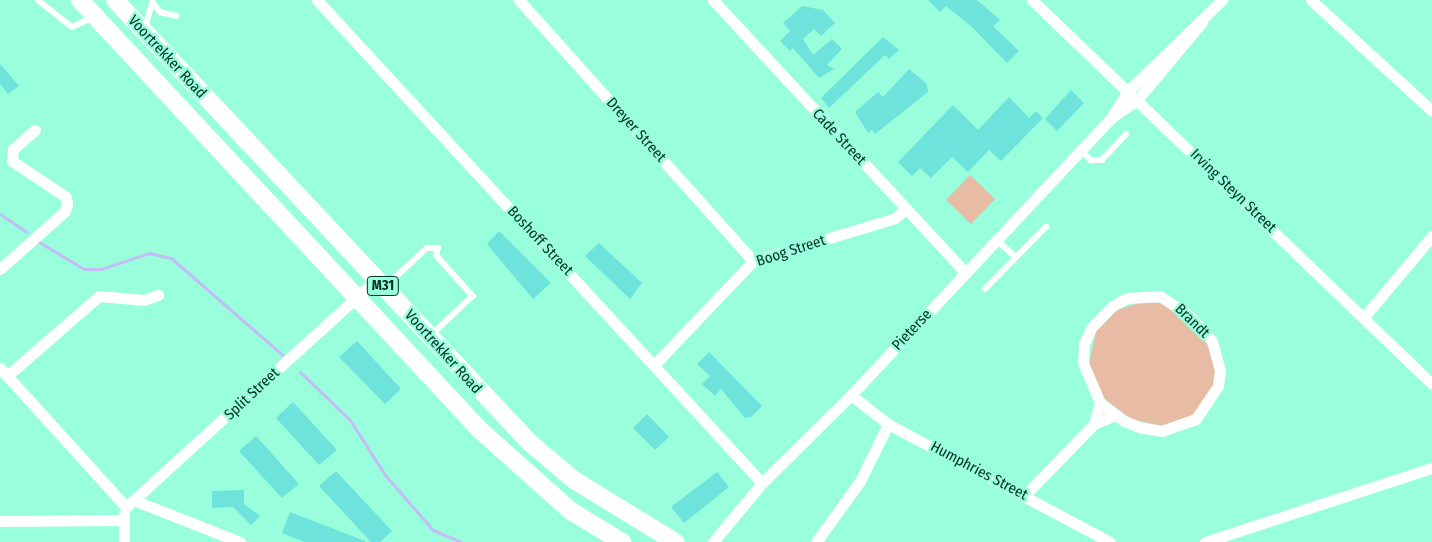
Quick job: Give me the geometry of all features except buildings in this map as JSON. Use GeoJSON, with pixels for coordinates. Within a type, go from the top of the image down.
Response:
{"type":"FeatureCollection","features":[{"type":"Feature","properties":{"kind":"main road","name":"Voortrekker Road"},"geometry":{"type":"LineString","coordinates":[[80,0],[513,461],[571,511],[622,542]]}},
{"type":"Feature","properties":{"kind":"main road","name":"Voortrekker Road"},"geometry":{"type":"LineString","coordinates":[[115,0],[143,32],[381,283],[489,403],[552,461],[675,542]]}},
{"type":"Feature","properties":{"kind":"street","name":"Boshoff Street"},"geometry":{"type":"LineString","coordinates":[[318,0],[762,483]]}},
{"type":"Feature","properties":{"kind":"street","name":"Dreyer Street"},"geometry":{"type":"LineString","coordinates":[[519,0],[753,261]]}},
{"type":"Feature","properties":{"kind":"street","name":"Cade Street"},"geometry":{"type":"LineString","coordinates":[[713,0],[966,273]]}},
{"type":"Feature","properties":{"kind":"street","name":"Irving Steyn Street"},"geometry":{"type":"LineString","coordinates":[[1032,0],[1364,316],[1432,384]]}},
{"type":"Feature","properties":{"kind":"street","name":"Pieterse"},"geometry":{"type":"LineString","coordinates":[[1111,118],[1137,100],[1181,53],[1204,19],[1222,0]]}},
{"type":"Feature","properties":{"kind":"street"},"geometry":{"type":"LineString","coordinates":[[1311,0],[1432,111]]}},
{"type":"Feature","properties":{"kind":"street","name":"Pieterse"},"geometry":{"type":"LineString","coordinates":[[712,542],[762,483],[851,395],[1111,118],[1128,91],[1177,39],[1204,19]]}},
{"type":"Feature","properties":{"kind":"street"},"geometry":{"type":"LineString","coordinates":[[0,269],[65,211],[67,204],[66,197],[12,161],[13,149],[35,130]]}},
{"type":"Feature","properties":{"kind":"street","name":"Boog Street"},"geometry":{"type":"LineString","coordinates":[[654,365],[753,261],[895,218],[905,209]]}},
{"type":"Feature","properties":{"kind":"street"},"geometry":{"type":"LineString","coordinates":[[1364,316],[1432,236]]}},
{"type":"Feature","properties":{"kind":"street","name":"Split Street"},"geometry":{"type":"LineString","coordinates":[[131,504],[358,297],[381,283]]}},
{"type":"Feature","properties":{"kind":"street"},"geometry":{"type":"LineString","coordinates":[[158,295],[144,300],[99,296],[3,372],[131,504],[240,542]]}},
{"type":"Feature","properties":{"kind":"street","name":"Brandt"},"geometry":{"type":"LineString","coordinates":[[1143,295],[1160,296],[1190,316],[1212,341],[1218,355],[1220,370],[1212,402],[1196,419],[1162,431],[1142,428],[1115,415],[1100,403],[1083,363],[1084,344],[1101,316],[1127,298],[1143,295]]}},
{"type":"Feature","properties":{"kind":"street","name":"Humphries Street"},"geometry":{"type":"LineString","coordinates":[[851,395],[888,424],[1025,495],[1110,542]]}},
{"type":"Feature","properties":{"kind":"street"},"geometry":{"type":"LineString","coordinates":[[1094,424],[1100,403]]}},
{"type":"Feature","properties":{"kind":"street"},"geometry":{"type":"LineString","coordinates":[[1025,495],[1094,424],[1115,415]]}},
{"type":"Feature","properties":{"kind":"street"},"geometry":{"type":"LineString","coordinates":[[816,542],[860,482],[888,424]]}},
{"type":"Feature","properties":{"kind":"street"},"geometry":{"type":"LineString","coordinates":[[1205,542],[1432,468]]}},
{"type":"Feature","properties":{"kind":"street"},"geometry":{"type":"LineString","coordinates":[[124,542],[124,520],[131,504]]}},
{"type":"Feature","properties":{"kind":"street"},"geometry":{"type":"LineString","coordinates":[[0,521],[124,520]]}},
{"type":"Feature","properties":{"kind":"lane"},"geometry":{"type":"LineString","coordinates":[[38,0],[72,27],[95,16]]}},
{"type":"Feature","properties":{"kind":"lane"},"geometry":{"type":"LineString","coordinates":[[143,32],[154,1]]}},
{"type":"Feature","properties":{"kind":"lane"},"geometry":{"type":"LineString","coordinates":[[154,1],[160,12],[177,16]]}},
{"type":"Feature","properties":{"kind":"lane"},"geometry":{"type":"LineString","coordinates":[[1081,150],[1091,160],[1102,160],[1126,134]]}},
{"type":"Feature","properties":{"kind":"lane"},"geometry":{"type":"LineString","coordinates":[[985,289],[1046,227]]}},
{"type":"Feature","properties":{"kind":"lane"},"geometry":{"type":"LineString","coordinates":[[997,240],[1016,257]]}},
{"type":"Feature","properties":{"kind":"lane"},"geometry":{"type":"LineString","coordinates":[[381,283],[427,248],[433,245],[440,250],[437,256],[473,296],[429,337]]}},
{"type":"Feature","properties":{"kind":"shaded area"},"geometry":{"type":"Polygon","coordinates":[[[970,175],[995,199],[971,224],[946,200],[970,175]]]}},
{"type":"Feature","properties":{"kind":"shaded area"},"geometry":{"type":"Polygon","coordinates":[[[1145,301],[1165,304],[1184,317],[1207,339],[1216,363],[1215,387],[1193,415],[1162,426],[1131,419],[1107,401],[1097,390],[1089,366],[1096,331],[1117,310],[1145,301]]]}},
{"type":"Feature","properties":{"kind":"waterway"},"geometry":{"type":"LineString","coordinates":[[0,214],[27,232]]}},
{"type":"Feature","properties":{"kind":"waterway"},"geometry":{"type":"LineString","coordinates":[[39,242],[84,269],[101,269],[149,253],[171,258],[285,357]]}},
{"type":"Feature","properties":{"kind":"waterway"},"geometry":{"type":"LineString","coordinates":[[300,372],[350,420],[385,475],[433,530],[461,542]]}}]}
